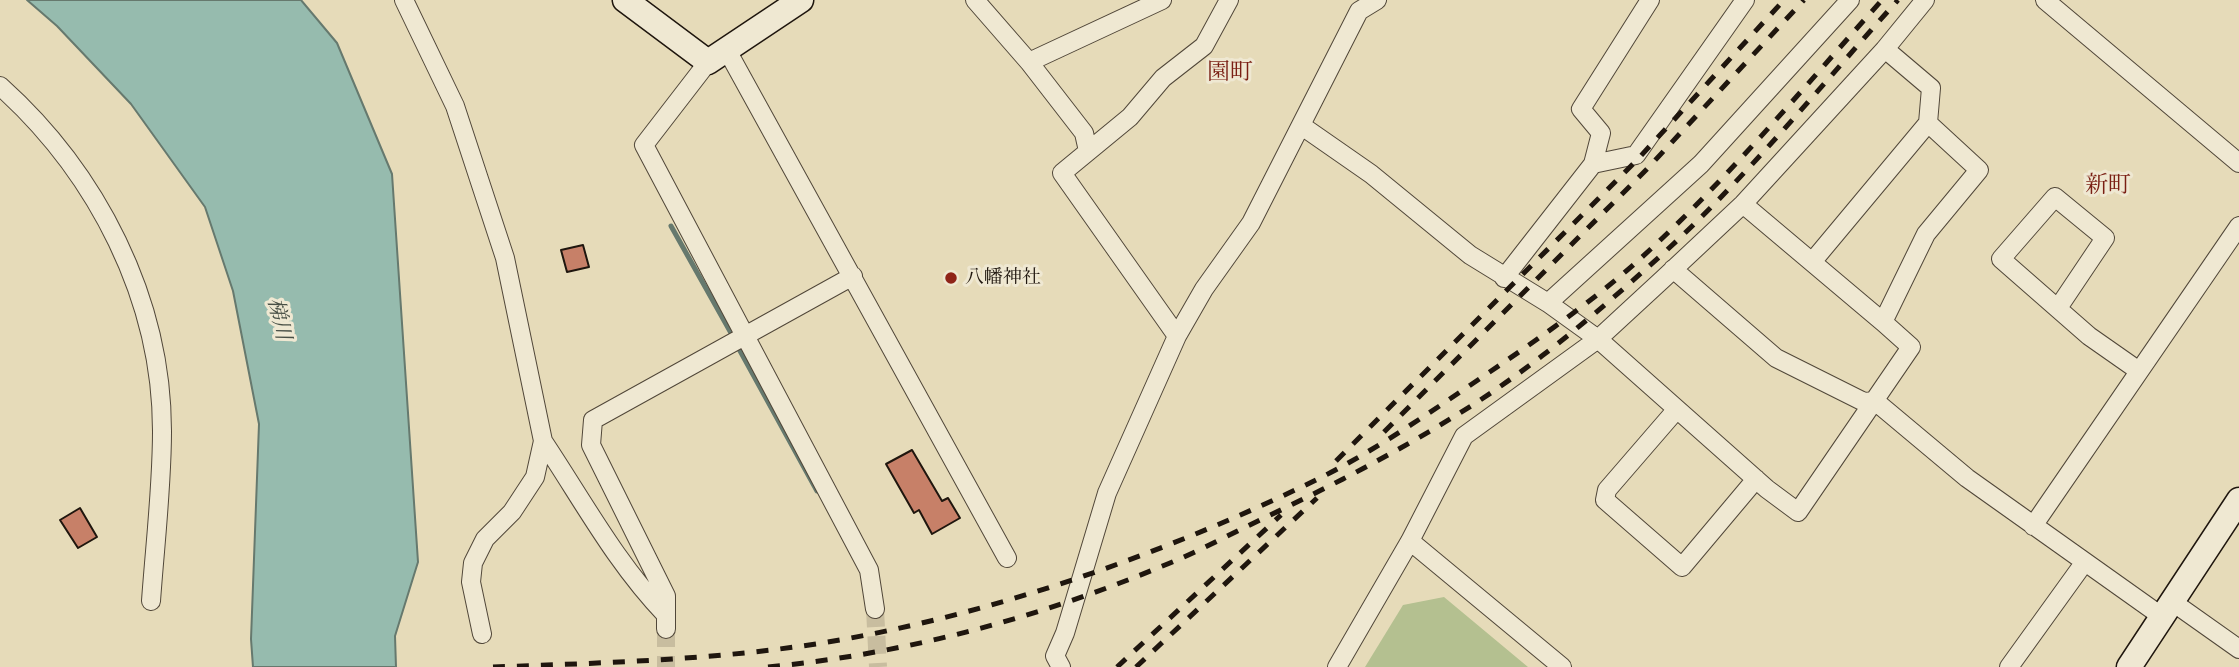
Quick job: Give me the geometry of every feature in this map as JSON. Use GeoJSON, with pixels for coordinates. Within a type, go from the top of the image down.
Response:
{"type":"FeatureCollection","features":[{"type":"Feature","properties":{"kind":"street"},"geometry":{"type":"LineString","coordinates":[[404,0],[455,106],[505,258],[543,441],[607,543],[666,622],[666,596],[591,444],[593,420],[853,276]]}},
{"type":"Feature","properties":{"kind":"street"},"geometry":{"type":"LineString","coordinates":[[625,0],[718,57],[853,276],[1007,558]]}},
{"type":"Feature","properties":{"kind":"street"},"geometry":{"type":"LineString","coordinates":[[801,0],[718,57],[644,145],[869,570],[875,609]]}},
{"type":"Feature","properties":{"kind":"street"},"geometry":{"type":"LineString","coordinates":[[975,0],[1030,62],[1084,133],[1088,151]]}},
{"type":"Feature","properties":{"kind":"street"},"geometry":{"type":"LineString","coordinates":[[1030,62],[1162,0]]}},
{"type":"Feature","properties":{"kind":"street"},"geometry":{"type":"LineString","coordinates":[[1061,667],[1055,656],[1065,633],[1107,493],[1177,336],[1204,289],[1251,223],[1302,126],[1358,5],[1377,0]]}},
{"type":"Feature","properties":{"kind":"street"},"geometry":{"type":"LineString","coordinates":[[1504,278],[1594,164],[1601,133],[1581,109],[1650,0]]}},
{"type":"Feature","properties":{"kind":"street"},"geometry":{"type":"LineString","coordinates":[[1594,164],[1636,155],[1745,0]]}},
{"type":"Feature","properties":{"kind":"street"},"geometry":{"type":"LineString","coordinates":[[1548,303],[1701,164],[1850,0]]}},
{"type":"Feature","properties":{"kind":"street"},"geometry":{"type":"LineString","coordinates":[[1337,667],[1410,541],[1464,436],[1598,339],[1743,204],[1885,49],[1925,0]]}},
{"type":"Feature","properties":{"kind":"street"},"geometry":{"type":"LineString","coordinates":[[2045,0],[2239,163]]}},
{"type":"Feature","properties":{"kind":"street"},"geometry":{"type":"LineString","coordinates":[[1177,336],[1062,173],[1130,117],[1163,78],[1204,46],[1225,1]]}},
{"type":"Feature","properties":{"kind":"street"},"geometry":{"type":"LineString","coordinates":[[1812,262],[1928,123],[1931,88],[1885,49]]}},
{"type":"Feature","properties":{"kind":"street"},"geometry":{"type":"LineString","coordinates":[[0,86],[23,106],[66,156],[96,201],[124,254],[152,332],[162,431],[151,601]]}},
{"type":"Feature","properties":{"kind":"street"},"geometry":{"type":"LineString","coordinates":[[1883,322],[1926,234],[1979,170],[1928,123]]}},
{"type":"Feature","properties":{"kind":"street"},"geometry":{"type":"LineString","coordinates":[[1302,126],[1371,174],[1504,278],[1548,303],[1598,339],[1756,480],[1798,512],[1911,347],[1743,204]]}},
{"type":"Feature","properties":{"kind":"street"},"geometry":{"type":"LineString","coordinates":[[2058,308],[2105,238],[2054,197],[2001,259],[2088,336],[2139,371]]}},
{"type":"Feature","properties":{"kind":"street"},"geometry":{"type":"LineString","coordinates":[[2033,526],[2239,226]]}},
{"type":"Feature","properties":{"kind":"street"},"geometry":{"type":"LineString","coordinates":[[1673,269],[1776,358],[1864,402],[1875,401],[1967,478],[2084,563],[2239,649]]}},
{"type":"Feature","properties":{"kind":"street"},"geometry":{"type":"LineString","coordinates":[[1677,410],[1606,491],[1605,500],[1682,567],[1756,480]]}},
{"type":"Feature","properties":{"kind":"street"},"geometry":{"type":"LineString","coordinates":[[482,634],[471,582],[473,563],[485,539],[512,512],[535,477],[543,441]]}},
{"type":"Feature","properties":{"kind":"street"},"geometry":{"type":"LineString","coordinates":[[2129,667],[2169,611],[2239,500]]}},
{"type":"Feature","properties":{"kind":"street"},"geometry":{"type":"LineString","coordinates":[[1410,541],[1562,667]]}},
{"type":"Feature","properties":{"kind":"street"},"geometry":{"type":"LineString","coordinates":[[2009,667],[2084,563]]}},
{"type":"Feature","properties":{"kind":"green space"},"geometry":{"type":"Polygon","coordinates":[[[1444,597],[1528,667],[1365,667],[1403,605],[1444,597]]]}},
{"type":"Feature","properties":{"kind":"water","name":"梯川"},"geometry":{"type":"Polygon","coordinates":[[[27,0],[301,0],[337,43],[392,174],[418,562],[395,636],[396,667],[253,667],[251,639],[259,424],[233,291],[205,207],[131,104],[57,26],[27,0]]]}},
{"type":"Feature","properties":{"kind":"building"},"geometry":{"type":"Polygon","coordinates":[[[583,245],[589,267],[567,272],[561,250],[583,245]]]}},
{"type":"Feature","properties":{"kind":"building"},"geometry":{"type":"Polygon","coordinates":[[[912,450],[942,501],[948,498],[960,518],[932,534],[919,510],[914,513],[886,464],[912,450]]]}},
{"type":"Feature","properties":{"kind":"building"},"geometry":{"type":"Polygon","coordinates":[[[80,508],[97,537],[78,548],[60,520],[80,508]]]}},
{"type":"Feature","properties":{"kind":"waterway"},"geometry":{"type":"LineString","coordinates":[[671,226],[731,333]]}},
{"type":"Feature","properties":{"kind":"waterway"},"geometry":{"type":"LineString","coordinates":[[739,349],[817,491]]}},
{"type":"Feature","properties":{"kind":"tunnel"},"geometry":{"type":"LineString","coordinates":[[875,609],[878,667]]}},
{"type":"Feature","properties":{"kind":"tunnel"},"geometry":{"type":"LineString","coordinates":[[666,629],[666,667]]}},
{"type":"Feature","properties":{"kind":"railway"},"geometry":{"type":"LineString","coordinates":[[1336,461],[1637,160],[1784,0]]}},
{"type":"Feature","properties":{"kind":"railway"},"geometry":{"type":"LineString","coordinates":[[1384,432],[1647,169],[1804,0]]}},
{"type":"Feature","properties":{"kind":"railway"},"geometry":{"type":"LineString","coordinates":[[493,667],[658,660],[781,649],[948,617],[1012,599],[1137,557],[1316,480],[1387,440],[1456,395],[1554,327],[1625,272],[1735,165],[1882,0]]}},
{"type":"Feature","properties":{"kind":"railway"},"geometry":{"type":"LineString","coordinates":[[768,667],[869,653],[968,632],[1113,586],[1210,545],[1383,458],[1431,430],[1481,400],[1555,346],[1682,236],[1777,137],[1898,0]]}},
{"type":"Feature","properties":{"kind":"railway"},"geometry":{"type":"LineString","coordinates":[[1136,667],[1317,498]]}},
{"type":"Feature","properties":{"kind":"railway"},"geometry":{"type":"LineString","coordinates":[[1117,667],[1281,515]]}},
{"type":"Feature","properties":{"kind":"place","name":"八幡神社"},"geometry":{"type":"Point","coordinates":[951,278]}},
{"type":"Feature","properties":{"kind":"district","name":"園町"},"geometry":{"type":"Point","coordinates":[1230,73]}},
{"type":"Feature","properties":{"kind":"district","name":"新町"},"geometry":{"type":"Point","coordinates":[2108,186]}}]}
